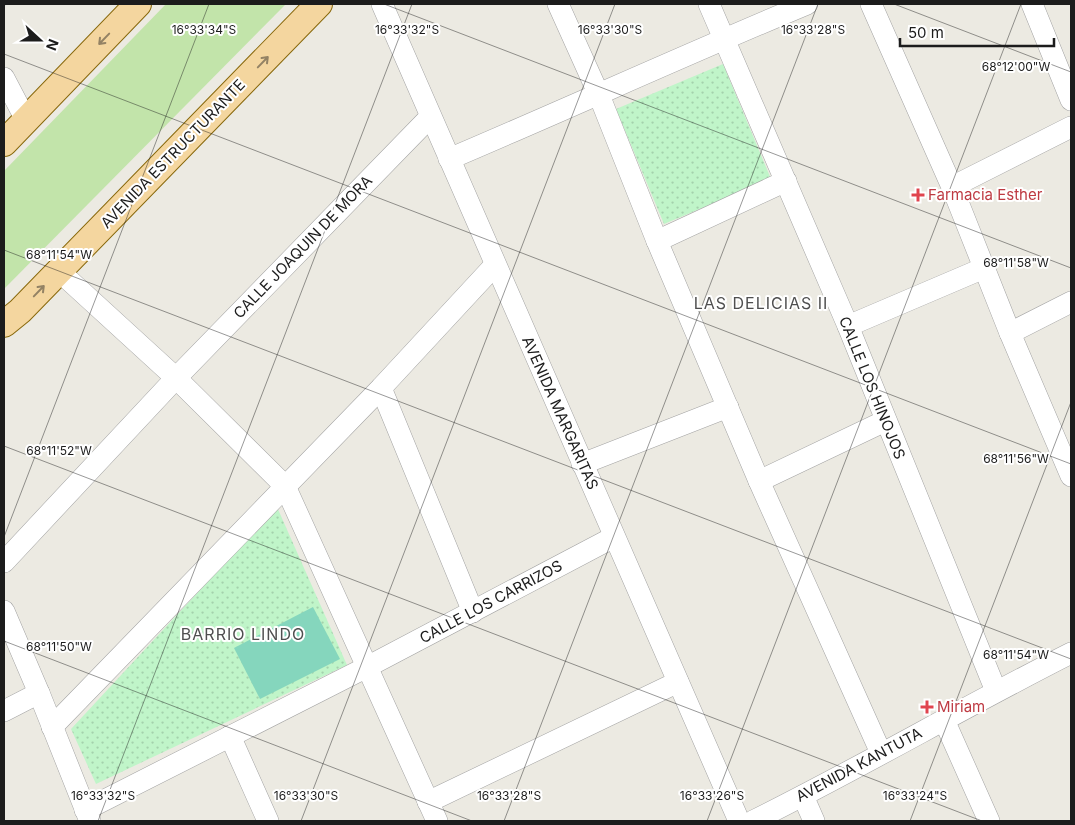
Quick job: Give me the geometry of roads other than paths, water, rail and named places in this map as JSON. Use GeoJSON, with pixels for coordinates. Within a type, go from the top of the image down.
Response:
{"type":"FeatureCollection","features":[{"type":"Feature","properties":{"kind":"main road"},"geometry":{"type":"LineString","coordinates":[[4,143],[138,4]]}},
{"type":"Feature","properties":{"kind":"main road","name":"AVENIDA ESTRUCTURANTE"},"geometry":{"type":"LineString","coordinates":[[4,324],[20,311],[319,4]]}},
{"type":"Feature","properties":{"kind":"street","name":"AVENIDA MARGARITAS"},"geometry":{"type":"LineString","coordinates":[[382,4],[739,821]]}},
{"type":"Feature","properties":{"kind":"street"},"geometry":{"type":"LineString","coordinates":[[558,4],[599,95],[759,481],[881,753]]}},
{"type":"Feature","properties":{"kind":"street","name":"CALLE LOS HINOJOS"},"geometry":{"type":"LineString","coordinates":[[709,4],[848,326],[996,691]]}},
{"type":"Feature","properties":{"kind":"street"},"geometry":{"type":"LineString","coordinates":[[449,160],[724,38],[807,4]]}},
{"type":"Feature","properties":{"kind":"street"},"geometry":{"type":"LineString","coordinates":[[871,4],[952,188],[1010,333],[1071,472]]}},
{"type":"Feature","properties":{"kind":"street"},"geometry":{"type":"LineString","coordinates":[[1032,4],[1071,100]]}},
{"type":"Feature","properties":{"kind":"street"},"geometry":{"type":"LineString","coordinates":[[4,78],[26,120]]}},
{"type":"Feature","properties":{"kind":"street","name":"CALLE JOAQUIN DE MORA"},"geometry":{"type":"LineString","coordinates":[[4,562],[176,378],[430,116]]}},
{"type":"Feature","properties":{"kind":"street"},"geometry":{"type":"LineString","coordinates":[[952,188],[1071,127]]}},
{"type":"Feature","properties":{"kind":"street"},"geometry":{"type":"LineString","coordinates":[[658,241],[786,182]]}},
{"type":"Feature","properties":{"kind":"street"},"geometry":{"type":"LineString","coordinates":[[52,727],[381,388],[495,265]]}},
{"type":"Feature","properties":{"kind":"street"},"geometry":{"type":"LineString","coordinates":[[848,326],[984,268]]}},
{"type":"Feature","properties":{"kind":"street"},"geometry":{"type":"LineString","coordinates":[[59,271],[176,378],[285,486],[432,812],[678,682]]}},
{"type":"Feature","properties":{"kind":"street"},"geometry":{"type":"LineString","coordinates":[[1010,333],[1071,302]]}},
{"type":"Feature","properties":{"kind":"street"},"geometry":{"type":"LineString","coordinates":[[381,388],[473,612]]}},
{"type":"Feature","properties":{"kind":"street"},"geometry":{"type":"LineString","coordinates":[[582,464],[728,407]]}},
{"type":"Feature","properties":{"kind":"street"},"geometry":{"type":"LineString","coordinates":[[759,481],[885,421]]}},
{"type":"Feature","properties":{"kind":"street","name":"CALLE LOS CARRIZOS"},"geometry":{"type":"LineString","coordinates":[[89,818],[230,736],[367,667],[614,537]]}},
{"type":"Feature","properties":{"kind":"street"},"geometry":{"type":"LineString","coordinates":[[4,611],[89,818]]}},
{"type":"Feature","properties":{"kind":"street","name":"AVENIDA KANTUTA"},"geometry":{"type":"LineString","coordinates":[[753,821],[803,796],[996,691],[1071,654]]}},
{"type":"Feature","properties":{"kind":"street"},"geometry":{"type":"LineString","coordinates":[[4,710],[39,693]]}},
{"type":"Feature","properties":{"kind":"street"},"geometry":{"type":"LineString","coordinates":[[944,720],[989,821]]}},
{"type":"Feature","properties":{"kind":"street"},"geometry":{"type":"LineString","coordinates":[[230,736],[268,821]]}},
{"type":"Feature","properties":{"kind":"street"},"geometry":{"type":"LineString","coordinates":[[803,796],[814,821]]}},
{"type":"Feature","properties":{"kind":"place","name":"Farmacia Esther"},"geometry":{"type":"Point","coordinates":[918,195]}},
{"type":"Feature","properties":{"kind":"place","name":"Miriam"},"geometry":{"type":"Point","coordinates":[927,707]}},
{"type":"Feature","properties":{"kind":"district","name":"LAS DELICIAS II"},"geometry":{"type":"Point","coordinates":[761,303]}},
{"type":"Feature","properties":{"kind":"district","name":"BARRIO LINDO"},"geometry":{"type":"Point","coordinates":[243,634]}}]}
